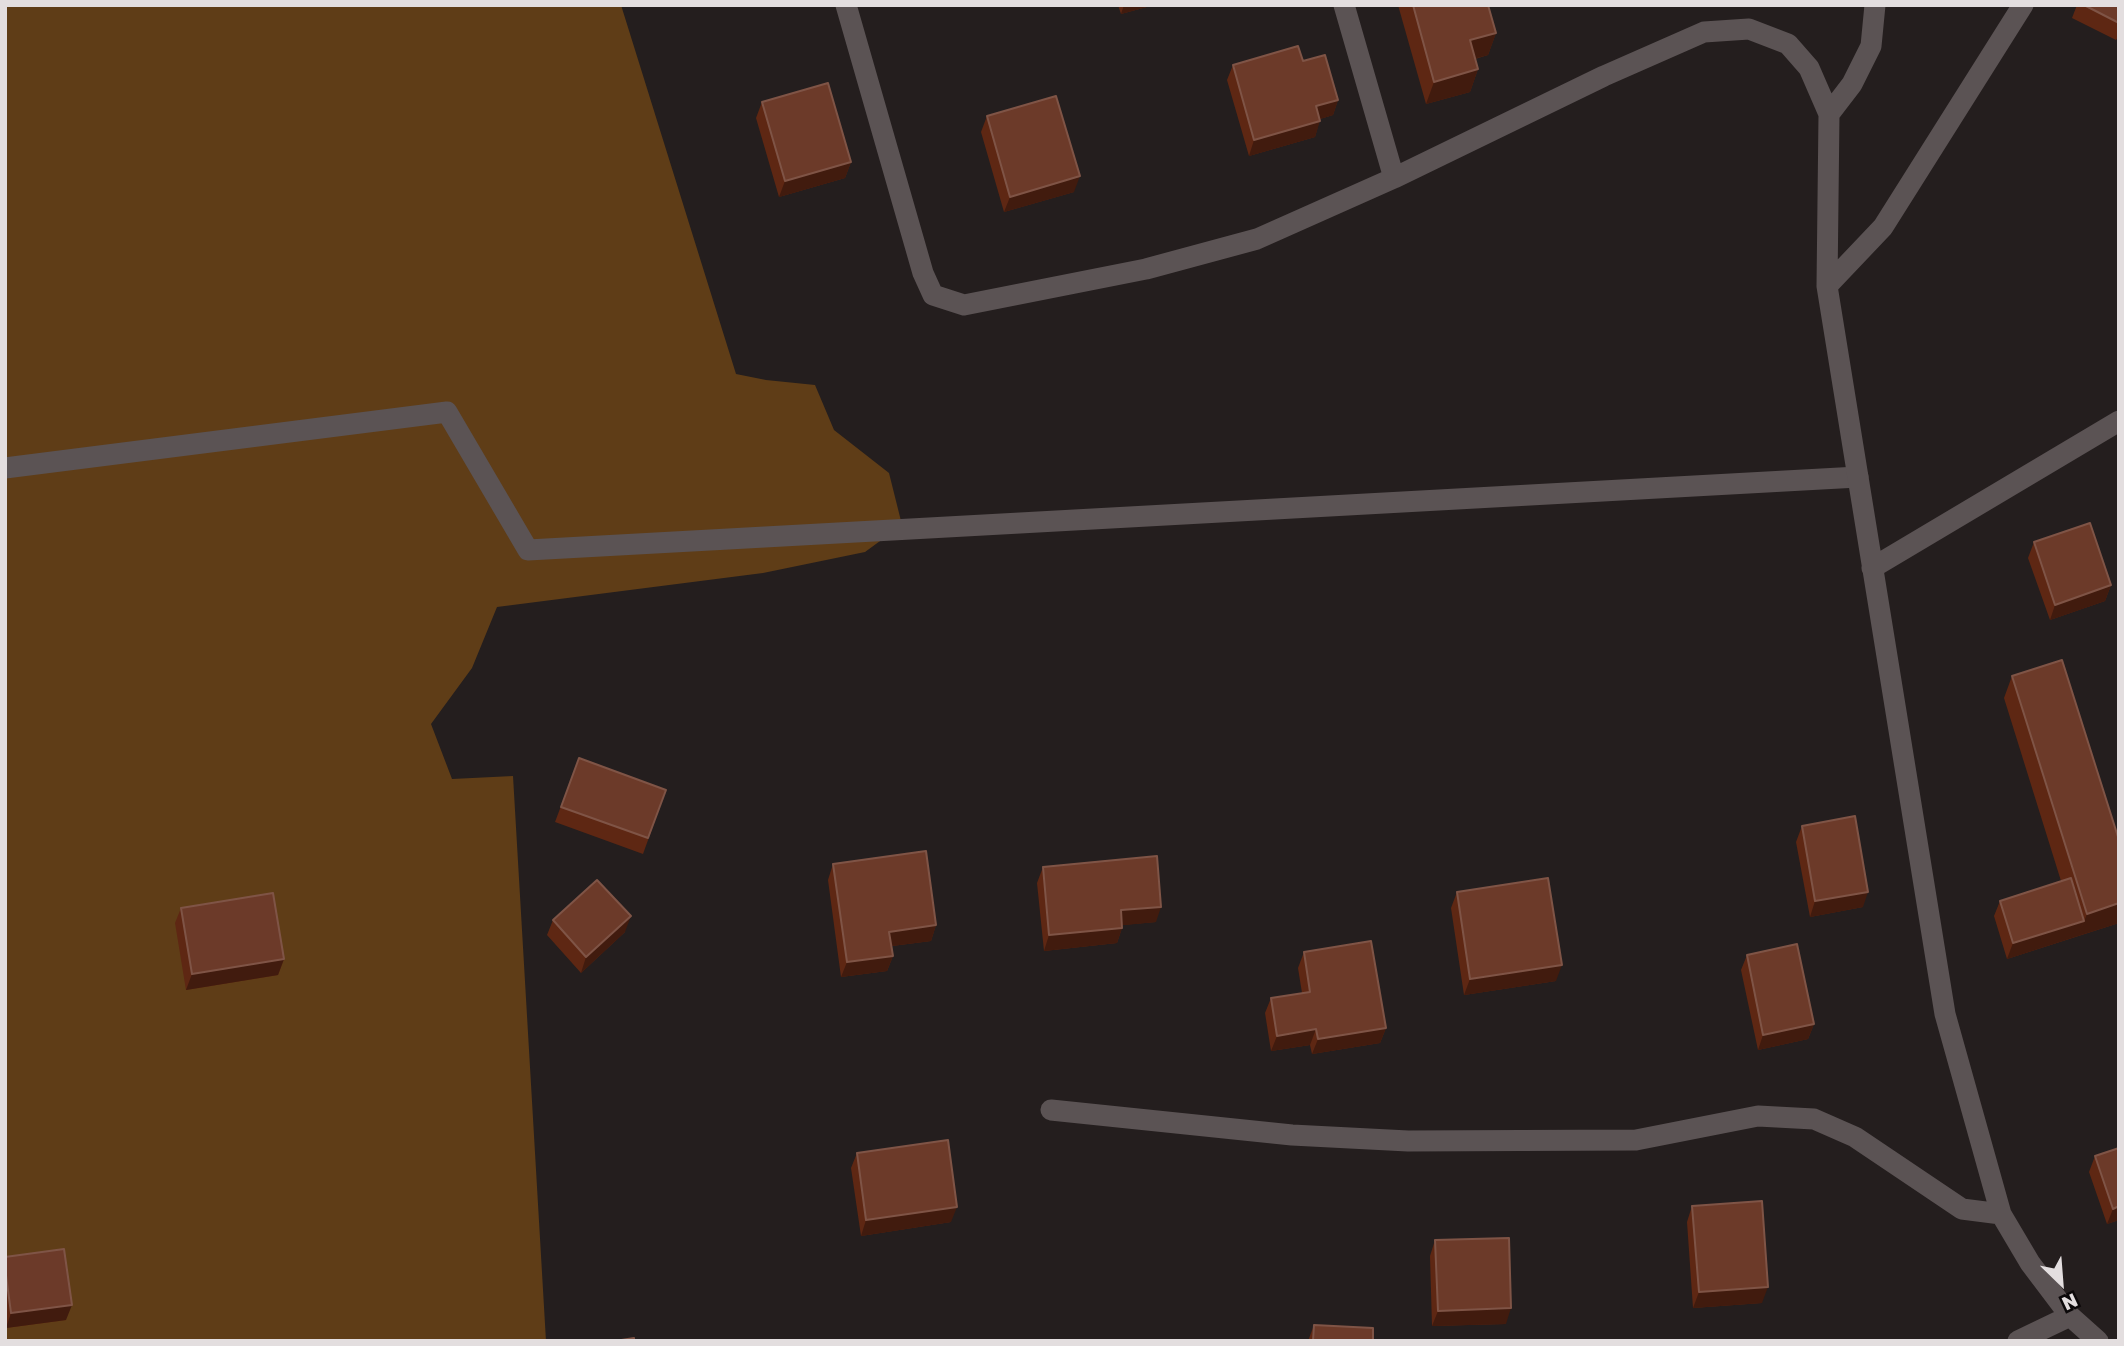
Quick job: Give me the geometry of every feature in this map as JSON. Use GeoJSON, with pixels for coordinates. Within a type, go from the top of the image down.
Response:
{"type":"FeatureCollection","features":[{"type":"Feature","properties":{"kind":"street"},"geometry":{"type":"LineString","coordinates":[[846,5],[923,273],[933,295],[964,305],[1146,269],[1257,239],[1394,178],[1604,76],[1704,32],[1749,29],[1788,44],[1809,68],[1829,114],[1828,286],[1945,1014],[2001,1214],[2030,1263],[2070,1316],[2098,1341]]}},
{"type":"Feature","properties":{"kind":"street"},"geometry":{"type":"LineString","coordinates":[[1344,5],[1394,178]]}},
{"type":"Feature","properties":{"kind":"street"},"geometry":{"type":"LineString","coordinates":[[1829,114],[1852,84],[1871,46],[1875,5]]}},
{"type":"Feature","properties":{"kind":"street"},"geometry":{"type":"LineString","coordinates":[[1828,286],[1883,227],[2022,5]]}},
{"type":"Feature","properties":{"kind":"street"},"geometry":{"type":"LineString","coordinates":[[5,468],[447,412],[528,550],[1858,477]]}},
{"type":"Feature","properties":{"kind":"street"},"geometry":{"type":"LineString","coordinates":[[1872,568],[2119,421]]}},
{"type":"Feature","properties":{"kind":"street"},"geometry":{"type":"LineString","coordinates":[[1051,1110],[1292,1135],[1408,1141],[1636,1140],[1758,1116],[1814,1119],[1856,1137],[1962,1209],[2001,1214]]}},
{"type":"Feature","properties":{"kind":"street"},"geometry":{"type":"LineString","coordinates":[[2018,1341],[2070,1316]]}},
{"type":"Feature","properties":{"kind":"shaded area"},"geometry":{"type":"Polygon","coordinates":[[[5,5],[621,5],[736,374],[815,385],[834,430],[889,473],[902,525],[865,552],[763,573],[497,607],[472,668],[431,724],[452,779],[513,776],[546,1341],[5,1341],[5,5]]]}},
{"type":"Feature","properties":{"kind":"building"},"geometry":{"type":"Polygon","coordinates":[[[1413,5],[1488,5],[1496,33],[1470,40],[1478,69],[1434,82],[1413,5]]]}},
{"type":"Feature","properties":{"kind":"building"},"geometry":{"type":"Polygon","coordinates":[[[2084,5],[2119,5],[2119,23],[2084,5]]]}},
{"type":"Feature","properties":{"kind":"building"},"geometry":{"type":"Polygon","coordinates":[[[1298,46],[1303,61],[1325,55],[1338,100],[1316,106],[1320,121],[1254,140],[1233,65],[1298,46]]]}},
{"type":"Feature","properties":{"kind":"building"},"geometry":{"type":"Polygon","coordinates":[[[828,83],[851,162],[785,181],[762,102],[828,83]]]}},
{"type":"Feature","properties":{"kind":"building"},"geometry":{"type":"Polygon","coordinates":[[[1056,96],[1080,176],[1010,197],[987,116],[1056,96]]]}},
{"type":"Feature","properties":{"kind":"building"},"geometry":{"type":"Polygon","coordinates":[[[2090,523],[2111,585],[2055,605],[2034,542],[2090,523]]]}},
{"type":"Feature","properties":{"kind":"building"},"geometry":{"type":"Polygon","coordinates":[[[2062,660],[2119,840],[2119,903],[2087,914],[2012,676],[2062,660]]]}},
{"type":"Feature","properties":{"kind":"building"},"geometry":{"type":"Polygon","coordinates":[[[579,758],[666,790],[648,838],[561,807],[579,758]]]}},
{"type":"Feature","properties":{"kind":"building"},"geometry":{"type":"Polygon","coordinates":[[[1855,816],[1868,892],[1815,901],[1802,826],[1855,816]]]}},
{"type":"Feature","properties":{"kind":"building"},"geometry":{"type":"Polygon","coordinates":[[[926,851],[936,925],[889,932],[893,956],[847,962],[833,864],[926,851]]]}},
{"type":"Feature","properties":{"kind":"building"},"geometry":{"type":"Polygon","coordinates":[[[1157,856],[1161,907],[1121,910],[1122,928],[1049,935],[1043,867],[1157,856]]]}},
{"type":"Feature","properties":{"kind":"building"},"geometry":{"type":"Polygon","coordinates":[[[1548,878],[1562,965],[1470,979],[1457,892],[1548,878]]]}},
{"type":"Feature","properties":{"kind":"building"},"geometry":{"type":"Polygon","coordinates":[[[2071,878],[2084,921],[2013,943],[2000,901],[2071,878]]]}},
{"type":"Feature","properties":{"kind":"building"},"geometry":{"type":"Polygon","coordinates":[[[597,880],[631,916],[586,957],[553,920],[597,880]]]}},
{"type":"Feature","properties":{"kind":"building"},"geometry":{"type":"Polygon","coordinates":[[[273,893],[284,959],[192,974],[181,908],[273,893]]]}},
{"type":"Feature","properties":{"kind":"building"},"geometry":{"type":"Polygon","coordinates":[[[1371,941],[1386,1028],[1318,1039],[1316,1029],[1277,1036],[1271,998],[1310,992],[1304,952],[1371,941]]]}},
{"type":"Feature","properties":{"kind":"building"},"geometry":{"type":"Polygon","coordinates":[[[1797,944],[1814,1024],[1763,1035],[1747,955],[1797,944]]]}},
{"type":"Feature","properties":{"kind":"building"},"geometry":{"type":"Polygon","coordinates":[[[948,1140],[957,1207],[866,1220],[857,1153],[948,1140]]]}},
{"type":"Feature","properties":{"kind":"building"},"geometry":{"type":"Polygon","coordinates":[[[2119,1148],[2119,1206],[2113,1209],[2095,1156],[2119,1148]]]}},
{"type":"Feature","properties":{"kind":"building"},"geometry":{"type":"Polygon","coordinates":[[[1762,1201],[1768,1287],[1699,1292],[1692,1206],[1762,1201]]]}},
{"type":"Feature","properties":{"kind":"building"},"geometry":{"type":"Polygon","coordinates":[[[1509,1238],[1511,1308],[1438,1311],[1435,1240],[1509,1238]]]}},
{"type":"Feature","properties":{"kind":"building"},"geometry":{"type":"Polygon","coordinates":[[[64,1249],[72,1305],[11,1313],[5,1257],[64,1249]]]}},
{"type":"Feature","properties":{"kind":"building"},"geometry":{"type":"Polygon","coordinates":[[[1314,1325],[1373,1328],[1373,1341],[1313,1341],[1314,1325]]]}}]}
